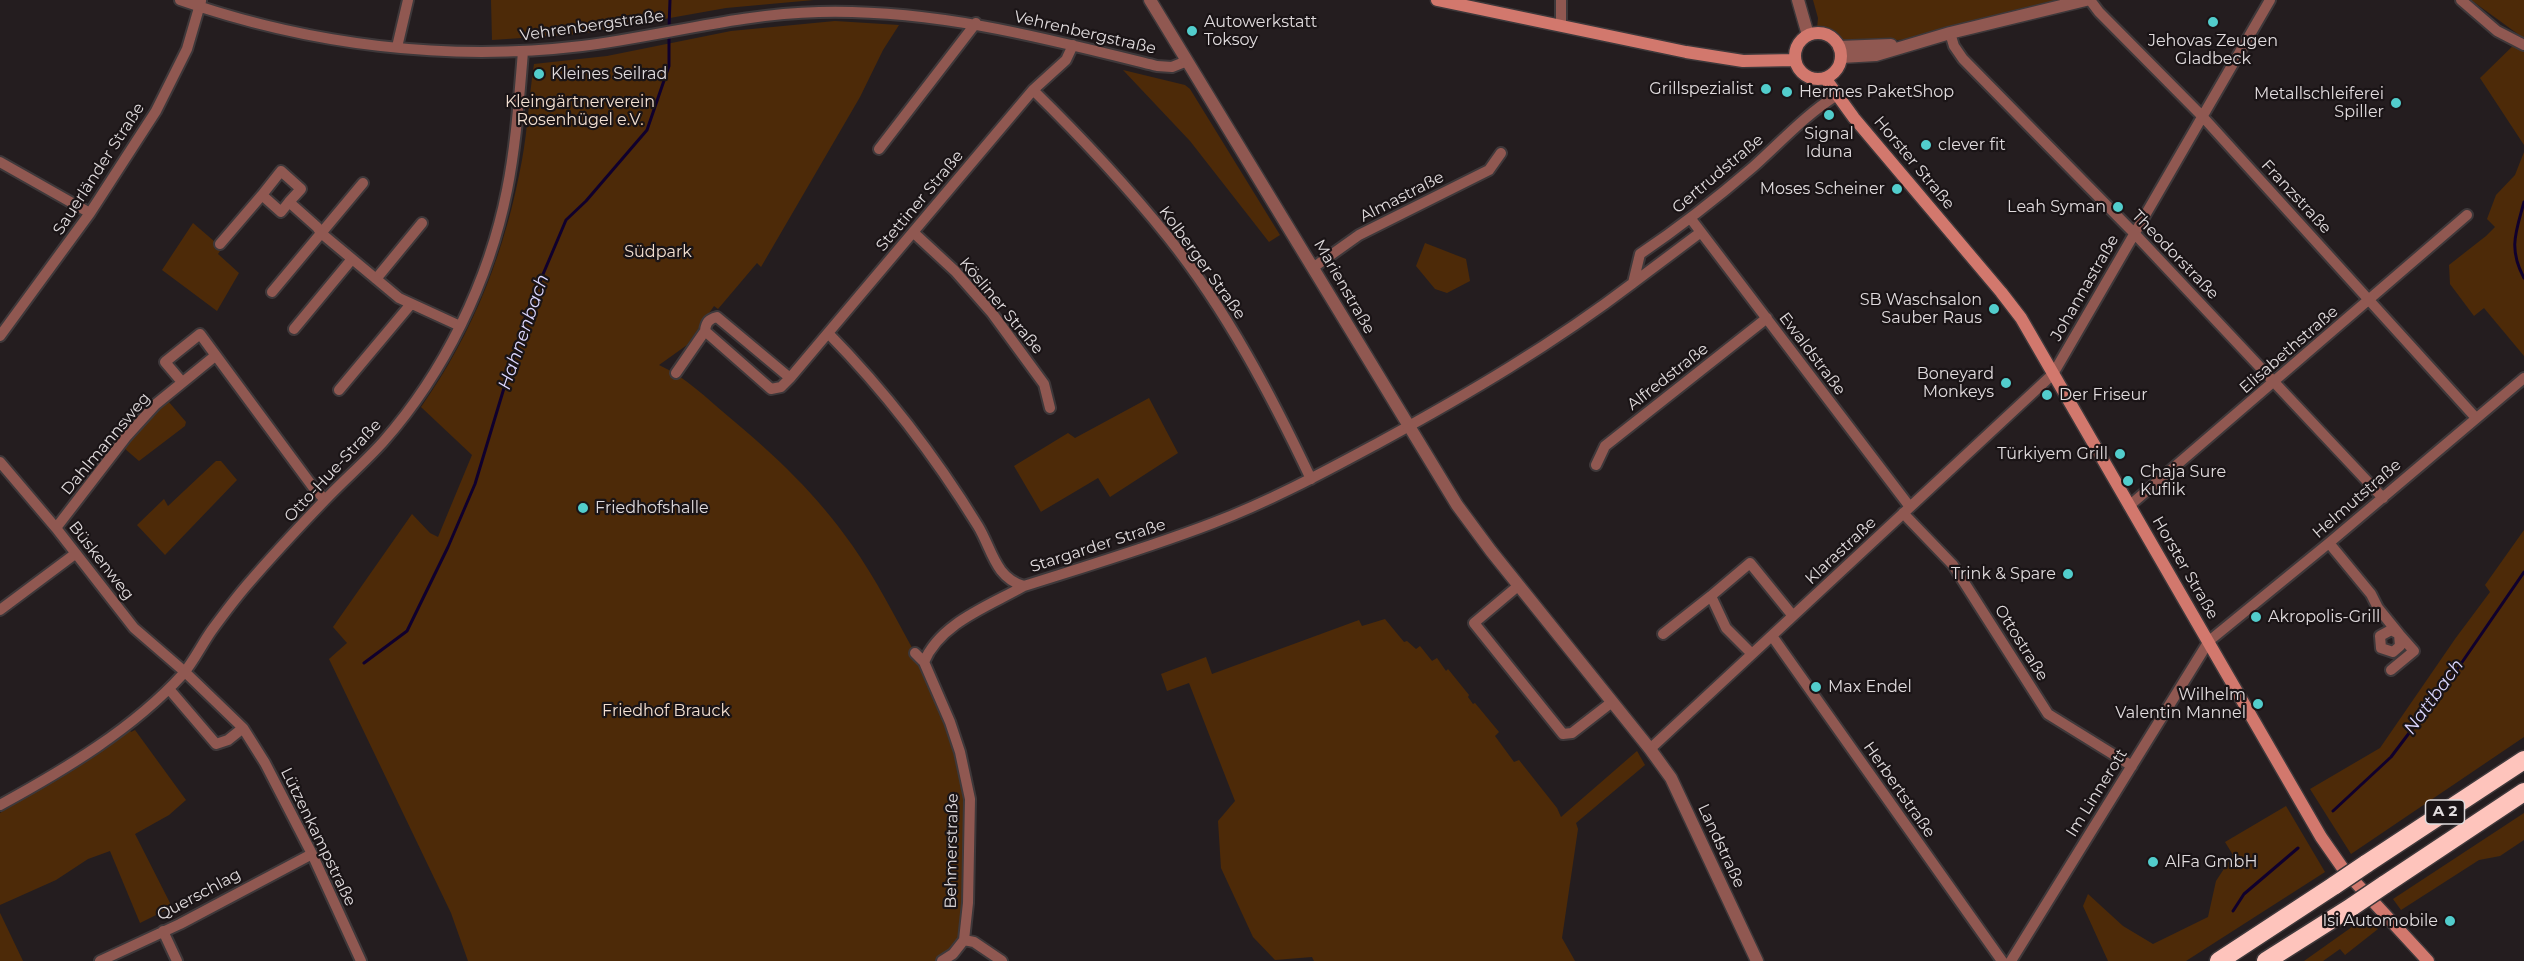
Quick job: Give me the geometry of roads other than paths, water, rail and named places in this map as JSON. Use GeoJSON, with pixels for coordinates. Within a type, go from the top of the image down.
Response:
{"type":"FeatureCollection","features":[{"type":"Feature","properties":{"kind":"highway","name":"A 2"},"geometry":{"type":"LineString","coordinates":[[2219,961],[2524,760]]}},
{"type":"Feature","properties":{"kind":"highway","name":"A 2"},"geometry":{"type":"LineString","coordinates":[[2266,961],[2524,792]]}},
{"type":"Feature","properties":{"kind":"main road"},"geometry":{"type":"LineString","coordinates":[[1437,0],[1686,52],[1743,61],[1796,60]]}},
{"type":"Feature","properties":{"kind":"main road"},"geometry":{"type":"LineString","coordinates":[[1824,34],[1833,39],[1840,52],[1834,72],[1826,78],[1808,76],[1798,68],[1796,60],[1798,45],[1808,36],[1824,34]]}},
{"type":"Feature","properties":{"kind":"main road","name":"Horster Straße"},"geometry":{"type":"LineString","coordinates":[[1826,78],[1837,95],[2001,292],[2020,318],[2321,837],[2344,870],[2428,961]]}},
{"type":"Feature","properties":{"kind":"street","name":"Vehrenbergstraße"},"geometry":{"type":"LineString","coordinates":[[180,0],[201,3],[234,18],[315,37],[455,53],[523,52],[584,46],[772,14],[818,12],[896,13],[976,23],[1157,66],[1172,67],[1186,61]]}},
{"type":"Feature","properties":{"kind":"street"},"geometry":{"type":"LineString","coordinates":[[397,47],[408,0]]}},
{"type":"Feature","properties":{"kind":"street","name":"Marienstraße"},"geometry":{"type":"LineString","coordinates":[[1150,0],[1457,505],[1518,586],[1650,749]]}},
{"type":"Feature","properties":{"kind":"street"},"geometry":{"type":"LineString","coordinates":[[1561,0],[1561,25]]}},
{"type":"Feature","properties":{"kind":"street"},"geometry":{"type":"LineString","coordinates":[[1798,0],[1808,36]]}},
{"type":"Feature","properties":{"kind":"street"},"geometry":{"type":"LineString","coordinates":[[1840,52],[1876,55],[1950,33],[2086,0]]}},
{"type":"Feature","properties":{"kind":"street","name":"Franzstraße"},"geometry":{"type":"LineString","coordinates":[[2091,0],[2099,12],[2202,116],[2476,418]]}},
{"type":"Feature","properties":{"kind":"street","name":"Johannastraße"},"geometry":{"type":"LineString","coordinates":[[2053,374],[2270,0]]}},
{"type":"Feature","properties":{"kind":"street"},"geometry":{"type":"LineString","coordinates":[[2461,0],[2497,31],[2524,45]]}},
{"type":"Feature","properties":{"kind":"street","name":"Sauerländer Straße"},"geometry":{"type":"LineString","coordinates":[[0,336],[90,213],[156,111],[187,49],[201,3]]}},
{"type":"Feature","properties":{"kind":"street"},"geometry":{"type":"LineString","coordinates":[[879,149],[976,23]]}},
{"type":"Feature","properties":{"kind":"street","name":"Theodorstraße"},"geometry":{"type":"LineString","coordinates":[[1950,33],[1954,46],[1963,59],[2134,233],[2383,498]]}},
{"type":"Feature","properties":{"kind":"street","name":"Stettiner Straße"},"geometry":{"type":"LineString","coordinates":[[790,378],[1033,90],[1066,60],[1073,45]]}},
{"type":"Feature","properties":{"kind":"street","name":"Otto-Hue-Straße"},"geometry":{"type":"LineString","coordinates":[[0,806],[86,753],[169,689],[185,672],[212,630],[246,586],[325,500],[384,441],[432,374],[460,326],[501,220],[516,140],[523,52]]}},
{"type":"Feature","properties":{"kind":"street","name":"Kolberger Straße"},"geometry":{"type":"LineString","coordinates":[[1033,90],[1126,186],[1169,238],[1204,286],[1265,385],[1311,479]]}},
{"type":"Feature","properties":{"kind":"street","name":"Gertrudstraße"},"geometry":{"type":"LineString","coordinates":[[1633,283],[1640,254],[1691,219],[1755,165],[1812,111],[1837,95]]}},
{"type":"Feature","properties":{"kind":"street","name":"Almastraße"},"geometry":{"type":"LineString","coordinates":[[1314,267],[1359,235],[1489,170],[1502,153]]}},
{"type":"Feature","properties":{"kind":"street"},"geometry":{"type":"LineString","coordinates":[[0,162],[90,213]]}},
{"type":"Feature","properties":{"kind":"street"},"geometry":{"type":"LineString","coordinates":[[220,244],[281,171],[301,189],[281,212],[262,195]]}},
{"type":"Feature","properties":{"kind":"street"},"geometry":{"type":"LineString","coordinates":[[272,292],[363,183]]}},
{"type":"Feature","properties":{"kind":"street"},"geometry":{"type":"LineString","coordinates":[[289,202],[317,226],[321,233],[399,298],[460,326]]}},
{"type":"Feature","properties":{"kind":"street","name":"Elisabethstraße"},"geometry":{"type":"LineString","coordinates":[[2129,506],[2467,215]]}},
{"type":"Feature","properties":{"kind":"street","name":"Ewaldstraße"},"geometry":{"type":"LineString","coordinates":[[1691,219],[1767,318],[1907,510]]}},
{"type":"Feature","properties":{"kind":"street"},"geometry":{"type":"LineString","coordinates":[[376,279],[423,223]]}},
{"type":"Feature","properties":{"kind":"street","name":"Gertrudstraße"},"geometry":{"type":"LineString","coordinates":[[1408,427],[1504,372],[1566,333],[1701,232]]}},
{"type":"Feature","properties":{"kind":"street","name":"Kösliner Straße"},"geometry":{"type":"LineString","coordinates":[[914,233],[955,272],[992,313],[1044,384],[1050,408]]}},
{"type":"Feature","properties":{"kind":"street"},"geometry":{"type":"LineString","coordinates":[[294,329],[352,259]]}},
{"type":"Feature","properties":{"kind":"street"},"geometry":{"type":"LineString","coordinates":[[339,390],[411,303]]}},
{"type":"Feature","properties":{"kind":"street"},"geometry":{"type":"LineString","coordinates":[[676,373],[705,331],[706,324],[711,318],[717,317],[790,378],[782,387],[771,389],[705,331]]}},
{"type":"Feature","properties":{"kind":"street","name":"Alfredstraße"},"geometry":{"type":"LineString","coordinates":[[1596,465],[1605,446],[1767,318]]}},
{"type":"Feature","properties":{"kind":"street","name":"Stargarder Straße"},"geometry":{"type":"LineString","coordinates":[[828,333],[865,371],[939,464],[981,531],[1002,574],[1011,582],[1024,586],[1122,556],[1215,522],[1311,479],[1408,427]]}},
{"type":"Feature","properties":{"kind":"street"},"geometry":{"type":"LineString","coordinates":[[182,382],[165,362],[200,334],[325,500]]}},
{"type":"Feature","properties":{"kind":"street","name":"Dahlmannsweg"},"geometry":{"type":"LineString","coordinates":[[56,528],[126,437],[168,394],[215,356]]}},
{"type":"Feature","properties":{"kind":"street","name":"Klarastraße"},"geometry":{"type":"LineString","coordinates":[[1650,749],[2053,374]]}},
{"type":"Feature","properties":{"kind":"street","name":"Helmutstraße"},"geometry":{"type":"LineString","coordinates":[[2209,641],[2524,378]]}},
{"type":"Feature","properties":{"kind":"street","name":"Büskenweg"},"geometry":{"type":"LineString","coordinates":[[0,462],[56,528],[135,628],[185,672]]}},
{"type":"Feature","properties":{"kind":"street","name":"Ottostraße"},"geometry":{"type":"LineString","coordinates":[[1907,510],[1953,565],[2048,714],[2132,766]]}},
{"type":"Feature","properties":{"kind":"street"},"geometry":{"type":"LineString","coordinates":[[2329,543],[2414,651],[2391,670]]}},
{"type":"Feature","properties":{"kind":"street"},"geometry":{"type":"LineString","coordinates":[[0,610],[75,554]]}},
{"type":"Feature","properties":{"kind":"street"},"geometry":{"type":"LineString","coordinates":[[1663,634],[1750,563],[1793,616]]}},
{"type":"Feature","properties":{"kind":"street"},"geometry":{"type":"LineString","coordinates":[[924,662],[930,648],[944,632],[1024,586]]}},
{"type":"Feature","properties":{"kind":"street"},"geometry":{"type":"LineString","coordinates":[[1518,586],[1474,622],[1563,734],[1569,734],[1612,702]]}},
{"type":"Feature","properties":{"kind":"street"},"geometry":{"type":"LineString","coordinates":[[1711,596],[1726,628],[1752,654]]}},
{"type":"Feature","properties":{"kind":"street","name":"Herbertstraße"},"geometry":{"type":"LineString","coordinates":[[1772,636],[2002,961]]}},
{"type":"Feature","properties":{"kind":"street","name":"Im Linnerott"},"geometry":{"type":"LineString","coordinates":[[2011,961],[2209,641]]}},
{"type":"Feature","properties":{"kind":"street","name":"Behmerstraße"},"geometry":{"type":"LineString","coordinates":[[915,652],[924,662],[960,752],[970,799],[968,903],[964,940]]}},
{"type":"Feature","properties":{"kind":"street","name":"Lützenkampstraße"},"geometry":{"type":"LineString","coordinates":[[185,672],[243,728],[265,763],[312,854],[361,961]]}},
{"type":"Feature","properties":{"kind":"street"},"geometry":{"type":"LineString","coordinates":[[169,689],[216,744],[228,740],[243,728]]}},
{"type":"Feature","properties":{"kind":"street","name":"Landstraße"},"geometry":{"type":"LineString","coordinates":[[1650,749],[1671,778],[1757,961]]}},
{"type":"Feature","properties":{"kind":"street","name":"Querschlag"},"geometry":{"type":"LineString","coordinates":[[100,961],[180,924],[312,854]]}},
{"type":"Feature","properties":{"kind":"street"},"geometry":{"type":"LineString","coordinates":[[163,931],[177,961]]}},
{"type":"Feature","properties":{"kind":"street"},"geometry":{"type":"LineString","coordinates":[[942,961],[953,954],[964,940],[974,942],[1002,961]]}},
{"type":"Feature","properties":{"kind":"waterway","name":"Hahnenbach"},"geometry":{"type":"LineString","coordinates":[[669,28],[670,0]]}},
{"type":"Feature","properties":{"kind":"waterway","name":"Hahnenbach"},"geometry":{"type":"LineString","coordinates":[[364,663],[407,631],[448,547],[475,484],[527,312],[566,220],[586,201],[647,130],[669,66],[669,35]]}},
{"type":"Feature","properties":{"kind":"waterway","name":"Nattbach"},"geometry":{"type":"LineString","coordinates":[[2524,202],[2515,240],[2516,258],[2524,278]]}},
{"type":"Feature","properties":{"kind":"waterway","name":"Nattbach"},"geometry":{"type":"LineString","coordinates":[[2333,811],[2391,757],[2456,671],[2524,572]]}},
{"type":"Feature","properties":{"kind":"waterway","name":"Nattbach"},"geometry":{"type":"LineString","coordinates":[[2233,911],[2244,894],[2298,848]]}},
{"type":"Feature","properties":{"kind":"place","name":"Jehovas Zeugen Gladbeck"},"geometry":{"type":"Point","coordinates":[2213,22]}},
{"type":"Feature","properties":{"kind":"place","name":"Autowerkstatt Toksoy"},"geometry":{"type":"Point","coordinates":[1192,31]}},
{"type":"Feature","properties":{"kind":"place","name":"Kleines Seilrad"},"geometry":{"type":"Point","coordinates":[539,74]}},
{"type":"Feature","properties":{"kind":"place","name":"Grillspezialist"},"geometry":{"type":"Point","coordinates":[1766,89]}},
{"type":"Feature","properties":{"kind":"place","name":"Hermes PaketShop"},"geometry":{"type":"Point","coordinates":[1787,92]}},
{"type":"Feature","properties":{"kind":"place","name":"Metallschleiferei Spiller"},"geometry":{"type":"Point","coordinates":[2396,103]}},
{"type":"Feature","properties":{"kind":"place","name":"Signal Iduna"},"geometry":{"type":"Point","coordinates":[1829,115]}},
{"type":"Feature","properties":{"kind":"place","name":"clever fit"},"geometry":{"type":"Point","coordinates":[1926,145]}},
{"type":"Feature","properties":{"kind":"place","name":"Moses Scheiner"},"geometry":{"type":"Point","coordinates":[1897,189]}},
{"type":"Feature","properties":{"kind":"place","name":"Leah Syman"},"geometry":{"type":"Point","coordinates":[2118,207]}},
{"type":"Feature","properties":{"kind":"place","name":"SB Waschsalon Sauber Raus"},"geometry":{"type":"Point","coordinates":[1994,309]}},
{"type":"Feature","properties":{"kind":"place","name":"Boneyard Monkeys"},"geometry":{"type":"Point","coordinates":[2006,383]}},
{"type":"Feature","properties":{"kind":"place","name":"Der Friseur"},"geometry":{"type":"Point","coordinates":[2047,395]}},
{"type":"Feature","properties":{"kind":"place","name":"Türkiyem Grill"},"geometry":{"type":"Point","coordinates":[2120,454]}},
{"type":"Feature","properties":{"kind":"place","name":"Chaja Sure Kuflik"},"geometry":{"type":"Point","coordinates":[2128,481]}},
{"type":"Feature","properties":{"kind":"place","name":"Friedhofshalle"},"geometry":{"type":"Point","coordinates":[583,508]}},
{"type":"Feature","properties":{"kind":"place","name":"Trink & Spare"},"geometry":{"type":"Point","coordinates":[2068,574]}},
{"type":"Feature","properties":{"kind":"place","name":"Akropolis-Grill"},"geometry":{"type":"Point","coordinates":[2256,617]}},
{"type":"Feature","properties":{"kind":"place","name":"Max Endel"},"geometry":{"type":"Point","coordinates":[1816,687]}},
{"type":"Feature","properties":{"kind":"place","name":"Wilhelm Valentin Mannel"},"geometry":{"type":"Point","coordinates":[2258,704]}},
{"type":"Feature","properties":{"kind":"place","name":"AlFa GmbH"},"geometry":{"type":"Point","coordinates":[2153,862]}},
{"type":"Feature","properties":{"kind":"place","name":"Isi Automobile"},"geometry":{"type":"Point","coordinates":[2450,921]}},
{"type":"Feature","properties":{"kind":"park label","name":"Kleingärtnerverein Rosenhügel e.V."},"geometry":{"type":"Point","coordinates":[580,111]}},
{"type":"Feature","properties":{"kind":"park label","name":"Südpark"},"geometry":{"type":"Point","coordinates":[658,252]}},
{"type":"Feature","properties":{"kind":"park label","name":"Friedhof Brauck"},"geometry":{"type":"Point","coordinates":[666,711]}}]}
